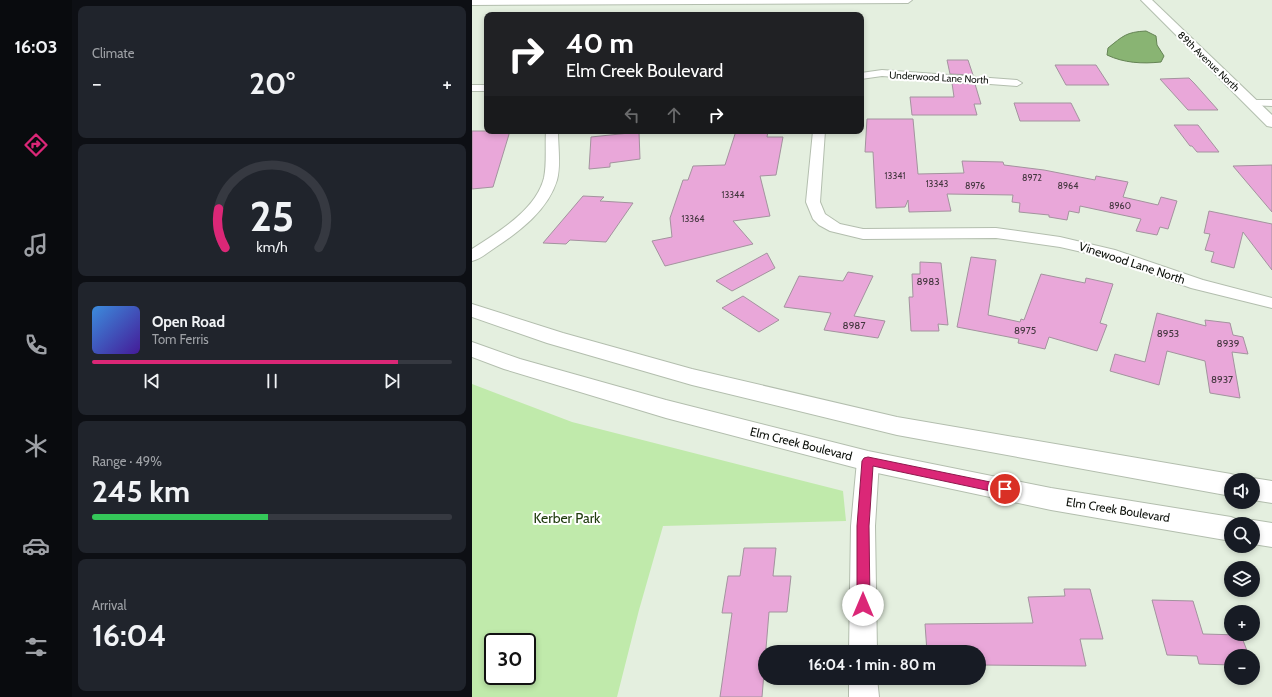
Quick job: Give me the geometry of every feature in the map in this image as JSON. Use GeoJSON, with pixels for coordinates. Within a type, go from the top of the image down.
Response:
{"type":"FeatureCollection","features":[{"type":"Feature","properties":{"kind":"main road","name":"89th Avenue North"},"geometry":{"type":"LineString","coordinates":[[1146,0],[1272,123]]}},
{"type":"Feature","properties":{"kind":"main road"},"geometry":{"type":"LineString","coordinates":[[472,310],[555,338],[692,377],[897,426],[1224,484]]}},
{"type":"Feature","properties":{"kind":"main road","name":"Elm Creek Boulevard"},"geometry":{"type":"LineString","coordinates":[[472,349],[512,364],[666,409],[868,461],[1051,499],[1224,527]]}},
{"type":"Feature","properties":{"kind":"main road"},"geometry":{"type":"LineString","coordinates":[[1260,490],[1272,492]]}},
{"type":"Feature","properties":{"kind":"main road"},"geometry":{"type":"LineString","coordinates":[[1260,533],[1272,535]]}},
{"type":"Feature","properties":{"kind":"street"},"geometry":{"type":"LineString","coordinates":[[472,2],[908,0]]}},
{"type":"Feature","properties":{"kind":"street"},"geometry":{"type":"LineString","coordinates":[[634,11],[640,2]]}},
{"type":"Feature","properties":{"kind":"street","name":"Underwood Lane North"},"geometry":{"type":"LineString","coordinates":[[864,76],[902,74],[1018,83]]}},
{"type":"Feature","properties":{"kind":"street"},"geometry":{"type":"LineString","coordinates":[[472,88],[484,88]]}},
{"type":"Feature","properties":{"kind":"street"},"geometry":{"type":"LineString","coordinates":[[1252,103],[1272,103]]}},
{"type":"Feature","properties":{"kind":"street"},"geometry":{"type":"LineString","coordinates":[[472,256],[508,232],[541,197],[550,180],[552,166],[552,134]]}},
{"type":"Feature","properties":{"kind":"street","name":"Vinewood Lane North"},"geometry":{"type":"LineString","coordinates":[[819,134],[812,202],[818,216],[824,222],[848,232],[863,234],[996,233],[1060,242],[1109,253],[1210,288],[1272,303]]}},
{"type":"Feature","properties":{"kind":"street"},"geometry":{"type":"LineString","coordinates":[[863,645],[863,526],[868,461]]}},
{"type":"Feature","properties":{"kind":"street"},"geometry":{"type":"LineString","coordinates":[[863,685],[864,697]]}},
{"type":"Feature","properties":{"kind":"green space","name":"Kerber Park"},"geometry":{"type":"Polygon","coordinates":[[[472,384],[572,422],[843,491],[846,521],[663,526],[639,610],[617,697],[472,697],[472,384]]]}},
{"type":"Feature","properties":{"kind":"shaded area"},"geometry":{"type":"Polygon","coordinates":[[[1146,31],[1156,36],[1157,45],[1164,56],[1161,62],[1133,62],[1120,60],[1107,55],[1108,48],[1121,38],[1134,32],[1146,31]]]}},
{"type":"Feature","properties":{"kind":"building"},"geometry":{"type":"Polygon","coordinates":[[[947,60],[968,60],[973,75],[950,74],[947,60]]]}},
{"type":"Feature","properties":{"kind":"building"},"geometry":{"type":"Polygon","coordinates":[[[1055,65],[1096,65],[1109,85],[1066,85],[1055,65]]]}},
{"type":"Feature","properties":{"kind":"building"},"geometry":{"type":"Polygon","coordinates":[[[1189,78],[1218,110],[1188,110],[1160,79],[1189,78]]]}},
{"type":"Feature","properties":{"kind":"building"},"geometry":{"type":"Polygon","coordinates":[[[952,83],[975,84],[981,104],[974,104],[977,115],[912,115],[910,97],[954,97],[952,83]]]}},
{"type":"Feature","properties":{"kind":"building"},"geometry":{"type":"Polygon","coordinates":[[[1014,103],[1071,103],[1080,121],[1020,121],[1014,103]]]}},
{"type":"Feature","properties":{"kind":"building"},"geometry":{"type":"Polygon","coordinates":[[[867,119],[913,119],[918,174],[964,173],[962,161],[1003,162],[1004,165],[1044,170],[1095,180],[1096,176],[1128,182],[1123,197],[1158,205],[1161,197],[1177,201],[1168,229],[1160,227],[1157,235],[1136,231],[1141,219],[1080,206],[1079,213],[1069,211],[1067,220],[1049,217],[1049,215],[1019,212],[1020,203],[1012,202],[1013,195],[947,194],[951,211],[909,212],[908,200],[905,207],[876,208],[873,152],[865,152],[867,119]]]}},
{"type":"Feature","properties":{"kind":"building"},"geometry":{"type":"Polygon","coordinates":[[[1174,125],[1198,125],[1219,152],[1197,152],[1192,146],[1190,146],[1174,125]]]}},
{"type":"Feature","properties":{"kind":"building"},"geometry":{"type":"Polygon","coordinates":[[[472,131],[484,131],[484,134],[509,134],[493,187],[472,189],[472,131]]]}},
{"type":"Feature","properties":{"kind":"building"},"geometry":{"type":"Polygon","coordinates":[[[620,134],[639,134],[640,159],[610,163],[610,167],[589,169],[591,137],[620,134]]]}},
{"type":"Feature","properties":{"kind":"building"},"geometry":{"type":"Polygon","coordinates":[[[735,134],[768,134],[767,137],[783,137],[776,175],[760,176],[770,216],[733,221],[753,244],[665,266],[652,241],[672,237],[670,218],[683,180],[688,180],[693,166],[725,165],[735,134]]]}},
{"type":"Feature","properties":{"kind":"building"},"geometry":{"type":"Polygon","coordinates":[[[1272,165],[1272,212],[1233,166],[1272,165]]]}},
{"type":"Feature","properties":{"kind":"building"},"geometry":{"type":"Polygon","coordinates":[[[583,196],[604,197],[600,201],[633,203],[606,242],[570,240],[566,244],[543,243],[583,196]]]}},
{"type":"Feature","properties":{"kind":"building"},"geometry":{"type":"Polygon","coordinates":[[[1209,211],[1272,224],[1272,270],[1243,232],[1234,268],[1211,262],[1214,252],[1205,250],[1210,234],[1204,233],[1209,211]]]}},
{"type":"Feature","properties":{"kind":"building"},"geometry":{"type":"Polygon","coordinates":[[[767,253],[775,268],[732,291],[716,281],[767,253]]]}},
{"type":"Feature","properties":{"kind":"building"},"geometry":{"type":"Polygon","coordinates":[[[971,257],[996,260],[988,315],[1020,322],[1021,319],[1024,320],[1041,274],[1085,283],[1086,278],[1113,284],[1100,323],[1107,325],[1097,351],[1049,337],[1045,349],[1018,343],[1019,339],[957,327],[971,257]]]}},
{"type":"Feature","properties":{"kind":"building"},"geometry":{"type":"Polygon","coordinates":[[[920,262],[941,263],[948,325],[938,324],[939,331],[911,331],[909,297],[913,297],[912,274],[920,274],[920,262]]]}},
{"type":"Feature","properties":{"kind":"building"},"geometry":{"type":"Polygon","coordinates":[[[848,272],[873,276],[854,316],[885,321],[878,338],[824,330],[831,313],[784,307],[799,276],[843,281],[848,272]]]}},
{"type":"Feature","properties":{"kind":"building"},"geometry":{"type":"Polygon","coordinates":[[[743,296],[779,320],[759,332],[722,308],[743,296]]]}},
{"type":"Feature","properties":{"kind":"building"},"geometry":{"type":"Polygon","coordinates":[[[1157,313],[1206,326],[1205,320],[1230,323],[1233,335],[1243,337],[1248,354],[1232,352],[1240,398],[1210,393],[1205,361],[1167,351],[1159,385],[1110,371],[1115,354],[1145,362],[1157,313]]]}},
{"type":"Feature","properties":{"kind":"building"},"geometry":{"type":"Polygon","coordinates":[[[744,548],[776,548],[773,576],[791,576],[787,612],[769,612],[766,645],[758,645],[758,685],[763,685],[762,697],[720,697],[732,613],[722,613],[728,576],[740,576],[744,548]]]}},
{"type":"Feature","properties":{"kind":"building"},"geometry":{"type":"Polygon","coordinates":[[[1064,589],[1090,589],[1103,639],[1080,639],[1086,666],[986,665],[986,645],[926,645],[925,624],[1033,623],[1028,597],[1065,596],[1064,589]]]}},
{"type":"Feature","properties":{"kind":"building"},"geometry":{"type":"Polygon","coordinates":[[[1152,600],[1193,601],[1203,634],[1224,635],[1224,641],[1243,641],[1246,649],[1224,649],[1224,665],[1199,664],[1197,656],[1167,655],[1152,600]]]}},
{"type":"Feature","properties":{"kind":"route"},"geometry":{"type":"LineString","coordinates":[[863,605],[863,526],[868,461],[1005,489]]}}]}
